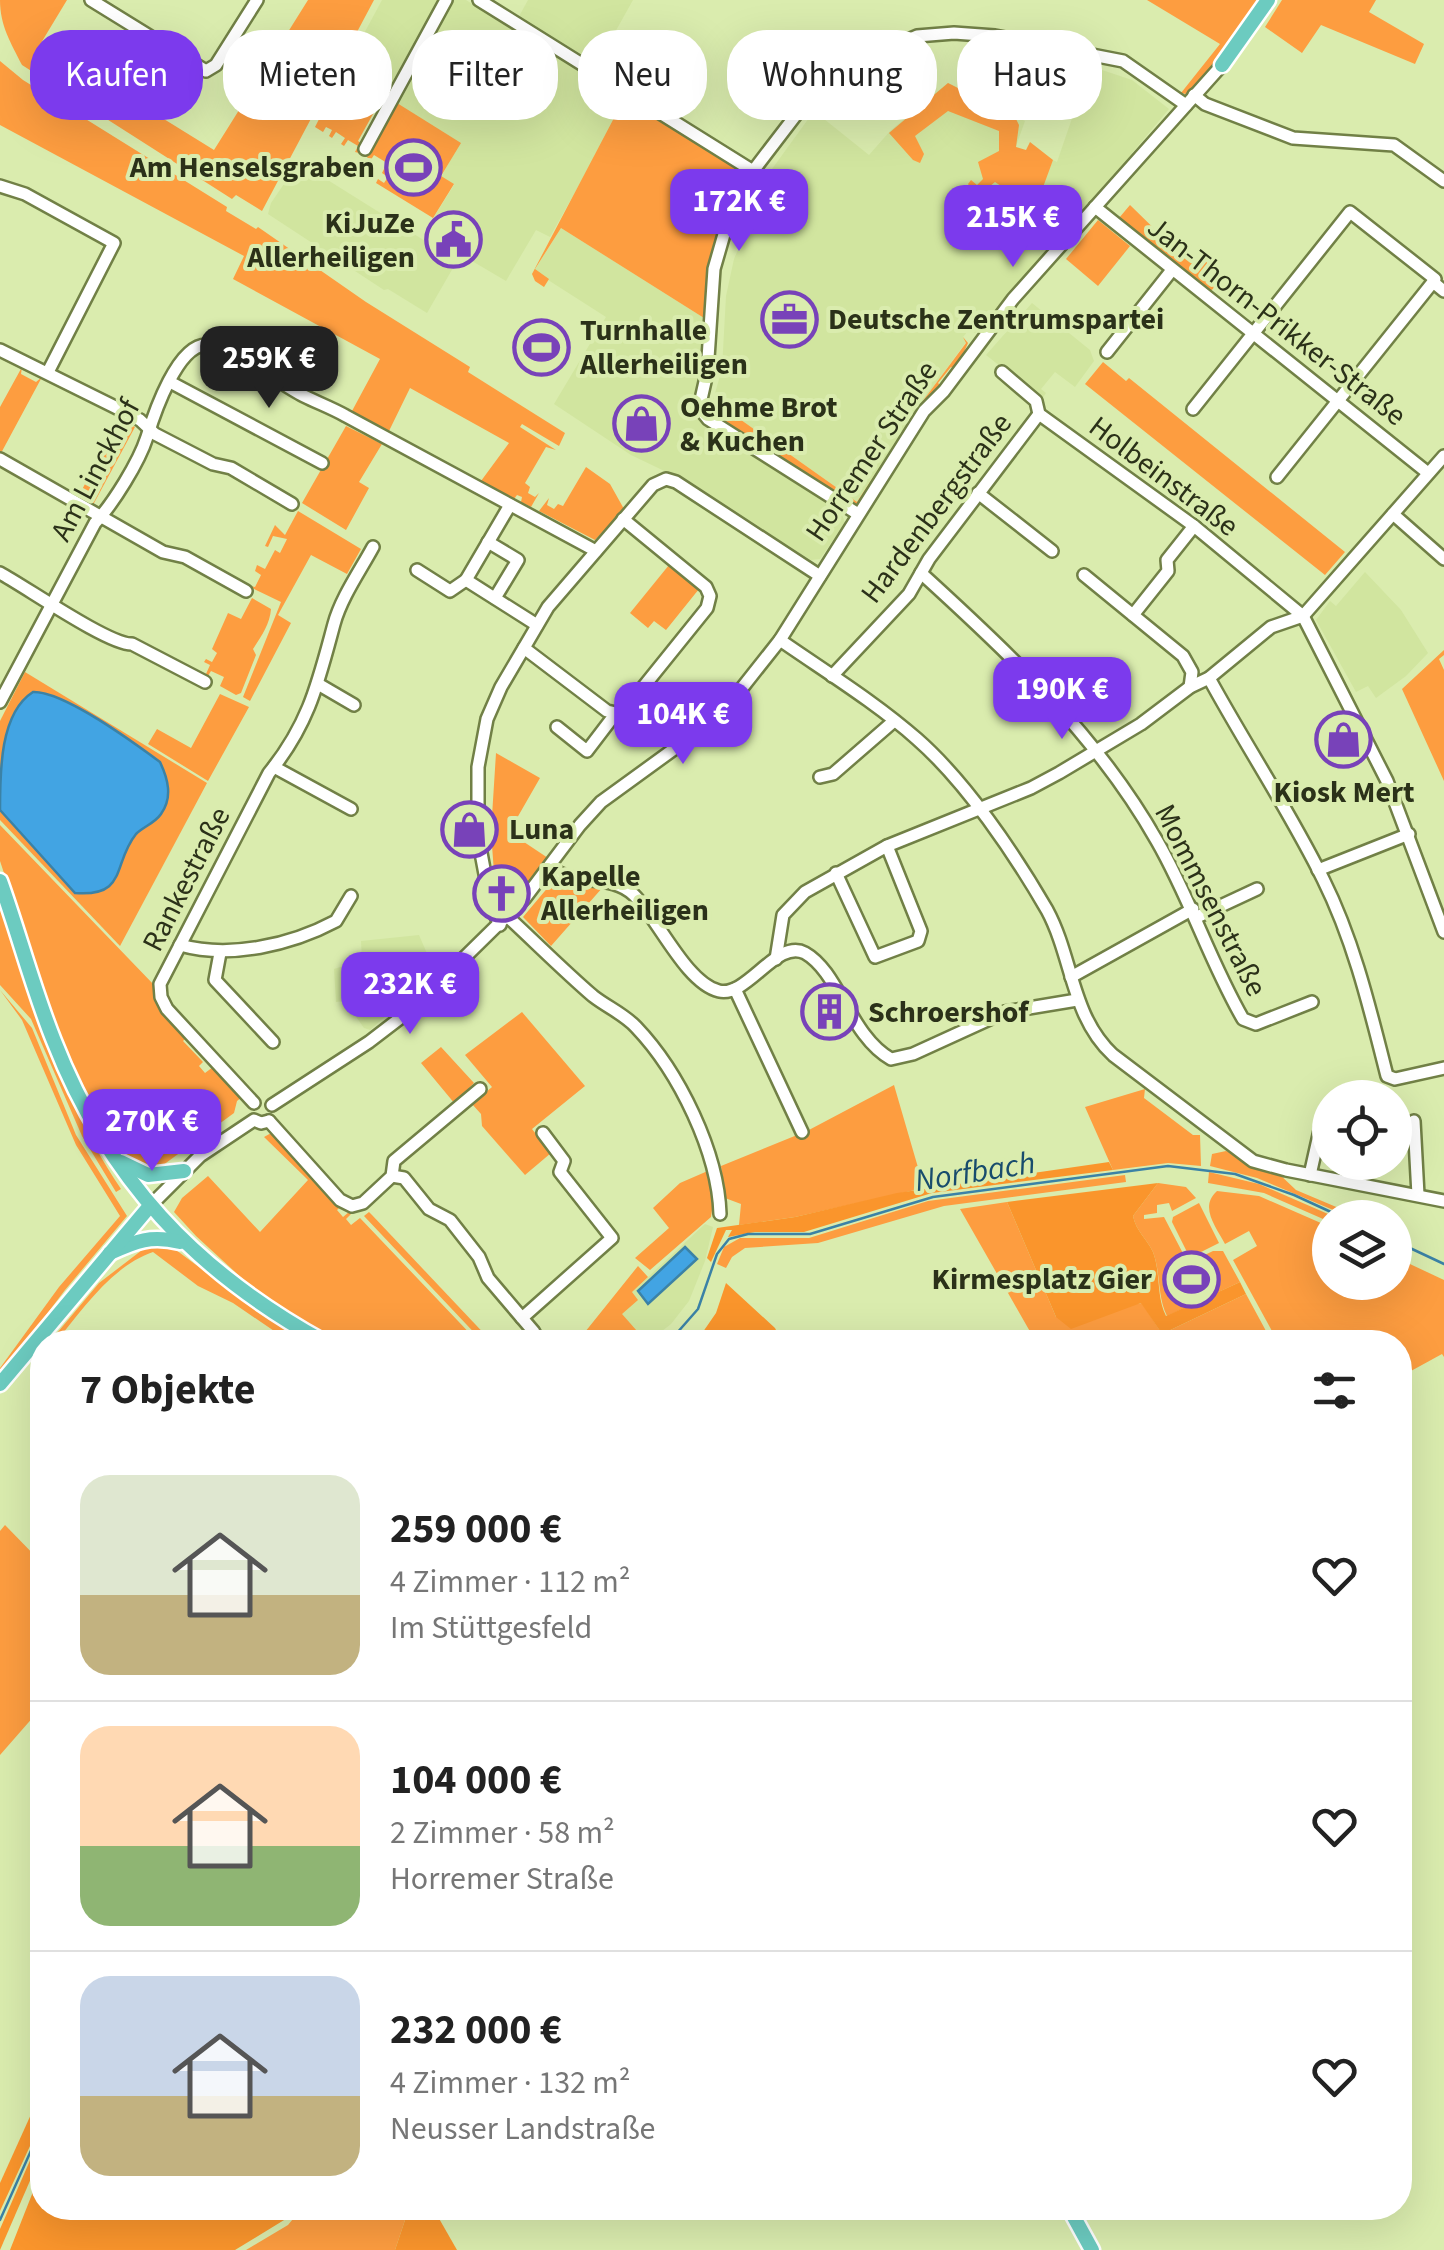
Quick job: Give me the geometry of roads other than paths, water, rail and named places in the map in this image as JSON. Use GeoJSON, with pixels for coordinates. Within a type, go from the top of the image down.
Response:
{"type":"FeatureCollection","features":[{"type":"Feature","properties":{"kind":"main road","name":"Horremer Straße"},"geometry":{"type":"LineString","coordinates":[[1222,65],[1268,0]]}},
{"type":"Feature","properties":{"kind":"main road"},"geometry":{"type":"LineString","coordinates":[[0,881],[54,1042],[80,1100],[112,1155],[148,1206],[184,1244],[236,1288],[304,1330]]}},
{"type":"Feature","properties":{"kind":"main road"},"geometry":{"type":"LineString","coordinates":[[112,1155],[148,1175],[184,1171]]}},
{"type":"Feature","properties":{"kind":"main road"},"geometry":{"type":"LineString","coordinates":[[44,1330],[148,1206]]}},
{"type":"Feature","properties":{"kind":"main road"},"geometry":{"type":"LineString","coordinates":[[105,1255],[146,1238],[184,1244]]}},
{"type":"Feature","properties":{"kind":"main road"},"geometry":{"type":"LineString","coordinates":[[0,1384],[30,1347]]}},
{"type":"Feature","properties":{"kind":"main road"},"geometry":{"type":"LineString","coordinates":[[1076,2220],[1092,2250]]}},
{"type":"Feature","properties":{"kind":"street"},"geometry":{"type":"LineString","coordinates":[[91,0],[206,71],[216,65],[257,0]]}},
{"type":"Feature","properties":{"kind":"street"},"geometry":{"type":"LineString","coordinates":[[366,150],[446,0]]}},
{"type":"Feature","properties":{"kind":"street"},"geometry":{"type":"LineString","coordinates":[[479,0],[752,171]]}},
{"type":"Feature","properties":{"kind":"street"},"geometry":{"type":"LineString","coordinates":[[858,514],[708,419],[700,410],[707,373],[711,296],[732,210],[752,171],[822,87],[856,62],[904,40],[928,34],[1007,38],[1111,58],[1133,66],[1190,100],[1292,138],[1394,145],[1444,180]]}},
{"type":"Feature","properties":{"kind":"street","name":"Horremer Straße"},"geometry":{"type":"LineString","coordinates":[[272,1105],[388,1028],[504,921],[601,802],[685,741],[720,710],[780,640],[924,411],[944,391],[1002,311],[1222,65]]}},
{"type":"Feature","properties":{"kind":"street"},"geometry":{"type":"LineString","coordinates":[[0,186],[24,194],[114,243],[48,372]]}},
{"type":"Feature","properties":{"kind":"street","name":"Jan-Thorn-Prikker-Straße"},"geometry":{"type":"LineString","coordinates":[[1095,207],[1428,474]]}},
{"type":"Feature","properties":{"kind":"street"},"geometry":{"type":"LineString","coordinates":[[1192,409],[1350,212],[1435,279],[1277,477]]}},
{"type":"Feature","properties":{"kind":"street"},"geometry":{"type":"LineString","coordinates":[[1107,352],[1172,270]]}},
{"type":"Feature","properties":{"kind":"street"},"geometry":{"type":"LineString","coordinates":[[1433,282],[1444,291]]}},
{"type":"Feature","properties":{"kind":"street","name":"Am Linckhof"},"geometry":{"type":"LineString","coordinates":[[0,702],[143,444],[170,382],[190,350],[202,344],[214,346],[596,551]]}},
{"type":"Feature","properties":{"kind":"street"},"geometry":{"type":"LineString","coordinates":[[0,350],[140,420],[213,464],[231,468],[292,504]]}},
{"type":"Feature","properties":{"kind":"street","name":"Holbeinstraße"},"geometry":{"type":"LineString","coordinates":[[1002,372],[1036,401],[1039,414],[1194,526],[1303,616]]}},
{"type":"Feature","properties":{"kind":"street"},"geometry":{"type":"LineString","coordinates":[[170,382],[322,462]]}},
{"type":"Feature","properties":{"kind":"street","name":"Hardenbergstraße"},"geometry":{"type":"LineString","coordinates":[[832,676],[909,594],[978,493],[1039,414]]}},
{"type":"Feature","properties":{"kind":"street"},"geometry":{"type":"LineString","coordinates":[[776,958],[781,920],[802,894],[887,846],[1031,788],[1098,751],[1209,678],[1271,627],[1303,616],[1444,456]]}},
{"type":"Feature","properties":{"kind":"street"},"geometry":{"type":"LineString","coordinates":[[0,459],[163,552],[185,557],[246,591]]}},
{"type":"Feature","properties":{"kind":"street"},"geometry":{"type":"LineString","coordinates":[[720,1214],[717,1177],[709,1154],[682,1094],[648,1040],[490,906],[480,855],[478,767],[487,719],[537,625],[653,485],[662,480],[676,482],[820,576]]}},
{"type":"Feature","properties":{"kind":"street"},"geometry":{"type":"LineString","coordinates":[[978,493],[1052,551]]}},
{"type":"Feature","properties":{"kind":"street"},"geometry":{"type":"LineString","coordinates":[[417,570],[450,591],[466,580],[510,505]]}},
{"type":"Feature","properties":{"kind":"street"},"geometry":{"type":"LineString","coordinates":[[1393,514],[1444,559]]}},
{"type":"Feature","properties":{"kind":"street"},"geometry":{"type":"LineString","coordinates":[[556,726],[586,750],[616,713],[628,706],[710,600],[706,587],[623,519]]}},
{"type":"Feature","properties":{"kind":"street"},"geometry":{"type":"LineString","coordinates":[[1133,615],[1168,571],[1167,560],[1194,526]]}},
{"type":"Feature","properties":{"kind":"street"},"geometry":{"type":"LineString","coordinates":[[488,542],[518,560],[494,598]]}},
{"type":"Feature","properties":{"kind":"street","name":"Rankestraße"},"geometry":{"type":"LineString","coordinates":[[254,1102],[162,1000],[160,984],[274,767],[316,697],[330,652],[334,622],[373,547]]}},
{"type":"Feature","properties":{"kind":"street"},"geometry":{"type":"LineString","coordinates":[[0,573],[124,645],[132,644],[205,682]]}},
{"type":"Feature","properties":{"kind":"street","name":"Mommsenstraße"},"geometry":{"type":"LineString","coordinates":[[921,574],[1010,655],[1098,751],[1150,829],[1195,913],[1240,1014],[1249,1024],[1312,1002]]}},
{"type":"Feature","properties":{"kind":"street"},"geometry":{"type":"LineString","coordinates":[[1084,575],[1186,660],[1192,672],[1190,687]]}},
{"type":"Feature","properties":{"kind":"street"},"geometry":{"type":"LineString","coordinates":[[466,580],[537,625]]}},
{"type":"Feature","properties":{"kind":"street"},"geometry":{"type":"LineString","coordinates":[[1303,616],[1373,750],[1409,834],[1444,932]]}},
{"type":"Feature","properties":{"kind":"street"},"geometry":{"type":"LineString","coordinates":[[780,640],[924,746],[978,809],[1044,905],[1062,942],[1077,1000],[1090,1028],[1107,1050],[1254,1160],[1444,1201]]}},
{"type":"Feature","properties":{"kind":"street"},"geometry":{"type":"LineString","coordinates":[[524,648],[606,711],[616,713]]}},
{"type":"Feature","properties":{"kind":"street"},"geometry":{"type":"LineString","coordinates":[[1209,678],[1256,754],[1318,870],[1355,956],[1387,1076],[1395,1080],[1444,1068]]}},
{"type":"Feature","properties":{"kind":"street"},"geometry":{"type":"LineString","coordinates":[[318,684],[354,705]]}},
{"type":"Feature","properties":{"kind":"street"},"geometry":{"type":"LineString","coordinates":[[820,777],[833,774],[894,722]]}},
{"type":"Feature","properties":{"kind":"street"},"geometry":{"type":"LineString","coordinates":[[274,767],[351,810]]}},
{"type":"Feature","properties":{"kind":"street"},"geometry":{"type":"LineString","coordinates":[[1318,870],[1409,834]]}},
{"type":"Feature","properties":{"kind":"street"},"geometry":{"type":"LineString","coordinates":[[836,874],[875,957],[918,941],[922,935],[887,846]]}},
{"type":"Feature","properties":{"kind":"street"},"geometry":{"type":"LineString","coordinates":[[550,867],[566,878],[622,886],[637,898],[696,977],[719,991],[735,989],[776,958],[795,950],[810,957],[861,1030],[880,1051],[894,1059],[1005,1012],[1077,1000]]}},
{"type":"Feature","properties":{"kind":"street"},"geometry":{"type":"LineString","coordinates":[[1071,977],[1195,913],[1257,889]]}},
{"type":"Feature","properties":{"kind":"street"},"geometry":{"type":"LineString","coordinates":[[180,945],[220,953],[253,949],[328,925],[342,914],[350,896]]}},
{"type":"Feature","properties":{"kind":"street"},"geometry":{"type":"LineString","coordinates":[[220,953],[215,980],[273,1042]]}},
{"type":"Feature","properties":{"kind":"street"},"geometry":{"type":"LineString","coordinates":[[735,989],[802,1132]]}},
{"type":"Feature","properties":{"kind":"street"},"geometry":{"type":"LineString","coordinates":[[269,1121],[346,1204],[363,1203],[392,1176],[394,1161],[480,1088]]}},
{"type":"Feature","properties":{"kind":"street"},"geometry":{"type":"LineString","coordinates":[[266,1100],[272,1105],[274,1113],[269,1121],[254,1120],[250,1112],[254,1102],[266,1100]]}},
{"type":"Feature","properties":{"kind":"street"},"geometry":{"type":"LineString","coordinates":[[148,1206],[200,1156],[254,1120]]}},
{"type":"Feature","properties":{"kind":"street"},"geometry":{"type":"LineString","coordinates":[[1414,1121],[1418,1196]]}},
{"type":"Feature","properties":{"kind":"street"},"geometry":{"type":"LineString","coordinates":[[522,1318],[612,1238],[560,1172],[564,1161],[543,1133]]}},
{"type":"Feature","properties":{"kind":"street"},"geometry":{"type":"LineString","coordinates":[[1310,1174],[1312,1167]]}},
{"type":"Feature","properties":{"kind":"street"},"geometry":{"type":"LineString","coordinates":[[392,1176],[406,1180],[430,1209],[450,1220],[481,1259],[488,1278],[532,1330]]}},
{"type":"Feature","properties":{"kind":"water"},"geometry":{"type":"Polygon","coordinates":[[[33,692],[62,700],[98,719],[160,762],[165,775],[165,808],[136,834],[116,876],[104,890],[75,893],[0,810],[8,728],[22,702],[33,692]]]}},
{"type":"Feature","properties":{"kind":"water"},"geometry":{"type":"Polygon","coordinates":[[[685,1247],[697,1259],[648,1304],[638,1291],[685,1247]]]}},
{"type":"Feature","properties":{"kind":"waterway","name":"Norfbach"},"geometry":{"type":"LineString","coordinates":[[680,1330],[698,1309],[717,1254],[729,1239],[748,1234],[810,1234],[933,1197],[1168,1166],[1235,1174],[1312,1203]]}},
{"type":"Feature","properties":{"kind":"waterway","name":"Norfbach"},"geometry":{"type":"LineString","coordinates":[[1412,1249],[1444,1264]]}},
{"type":"Feature","properties":{"kind":"waterway","name":"Norfbach"},"geometry":{"type":"LineString","coordinates":[[0,2220],[30,2153]]}},
{"type":"Feature","properties":{"kind":"place","name":"Am Henselsgraben"},"geometry":{"type":"Point","coordinates":[414,167]}},
{"type":"Feature","properties":{"kind":"place","name":"KiJuZe Allerheiligen"},"geometry":{"type":"Point","coordinates":[454,240]}},
{"type":"Feature","properties":{"kind":"place","name":"Deutsche Zentrumspartei"},"geometry":{"type":"Point","coordinates":[789,319]}},
{"type":"Feature","properties":{"kind":"place","name":"Turnhalle Allerheiligen"},"geometry":{"type":"Point","coordinates":[541,347]}},
{"type":"Feature","properties":{"kind":"place","name":"Oehme Brot & Kuchen"},"geometry":{"type":"Point","coordinates":[641,424]}},
{"type":"Feature","properties":{"kind":"place","name":"Kiosk Mert"},"geometry":{"type":"Point","coordinates":[1344,740]}},
{"type":"Feature","properties":{"kind":"place","name":"Luna"},"geometry":{"type":"Point","coordinates":[470,829]}},
{"type":"Feature","properties":{"kind":"place","name":"Kapelle Allerheiligen"},"geometry":{"type":"Point","coordinates":[502,893]}},
{"type":"Feature","properties":{"kind":"place","name":"Schroershof"},"geometry":{"type":"Point","coordinates":[829,1012]}},
{"type":"Feature","properties":{"kind":"place","name":"Kirmesplatz Gier"},"geometry":{"type":"Point","coordinates":[1191,1279]}}]}
